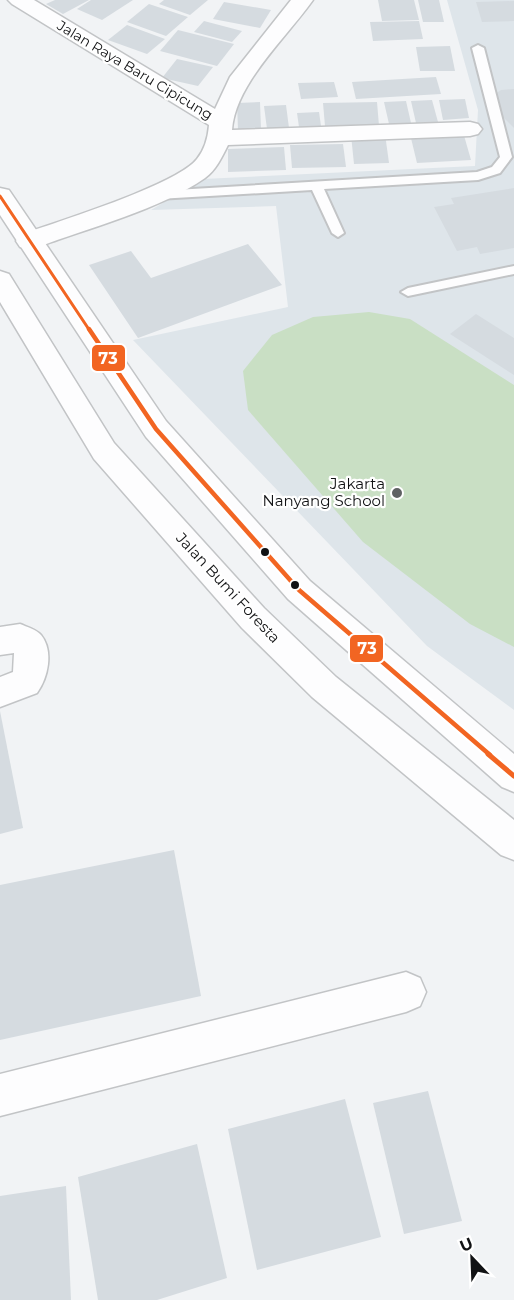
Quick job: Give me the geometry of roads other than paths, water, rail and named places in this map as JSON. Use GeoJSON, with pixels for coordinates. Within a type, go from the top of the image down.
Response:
{"type":"FeatureCollection","features":[{"type":"Feature","properties":{"kind":"main road","name":"Jalan Raya Baru Cipicung"},"geometry":{"type":"LineString","coordinates":[[19,0],[221,130]]}},
{"type":"Feature","properties":{"kind":"main road"},"geometry":{"type":"LineString","coordinates":[[29,241],[154,195],[196,172],[207,163],[238,82],[302,0]]}},
{"type":"Feature","properties":{"kind":"main road"},"geometry":{"type":"LineString","coordinates":[[221,130],[470,129]]}},
{"type":"Feature","properties":{"kind":"main road"},"geometry":{"type":"LineString","coordinates":[[0,196],[156,429],[298,590],[514,776]]}},
{"type":"Feature","properties":{"kind":"main road","name":"Jalan Bumi Foresta"},"geometry":{"type":"LineString","coordinates":[[0,280],[104,451],[253,618],[324,687],[514,843]]}},
{"type":"Feature","properties":{"kind":"main road"},"geometry":{"type":"LineString","coordinates":[[0,641],[20,638],[29,644],[32,661],[28,680],[20,688],[0,692]]}},
{"type":"Feature","properties":{"kind":"main road"},"geometry":{"type":"LineString","coordinates":[[0,1095],[406,992]]}},
{"type":"Feature","properties":{"kind":"lane"},"geometry":{"type":"LineString","coordinates":[[154,195],[478,176],[496,170],[506,157],[478,48]]}},
{"type":"Feature","properties":{"kind":"lane"},"geometry":{"type":"LineString","coordinates":[[316,186],[338,233]]}},
{"type":"Feature","properties":{"kind":"lane"},"geometry":{"type":"LineString","coordinates":[[408,292],[514,270]]}},
{"type":"Feature","properties":{"kind":"place","name":"Jakarta Nanyang School"},"geometry":{"type":"Point","coordinates":[397,493]}}]}
